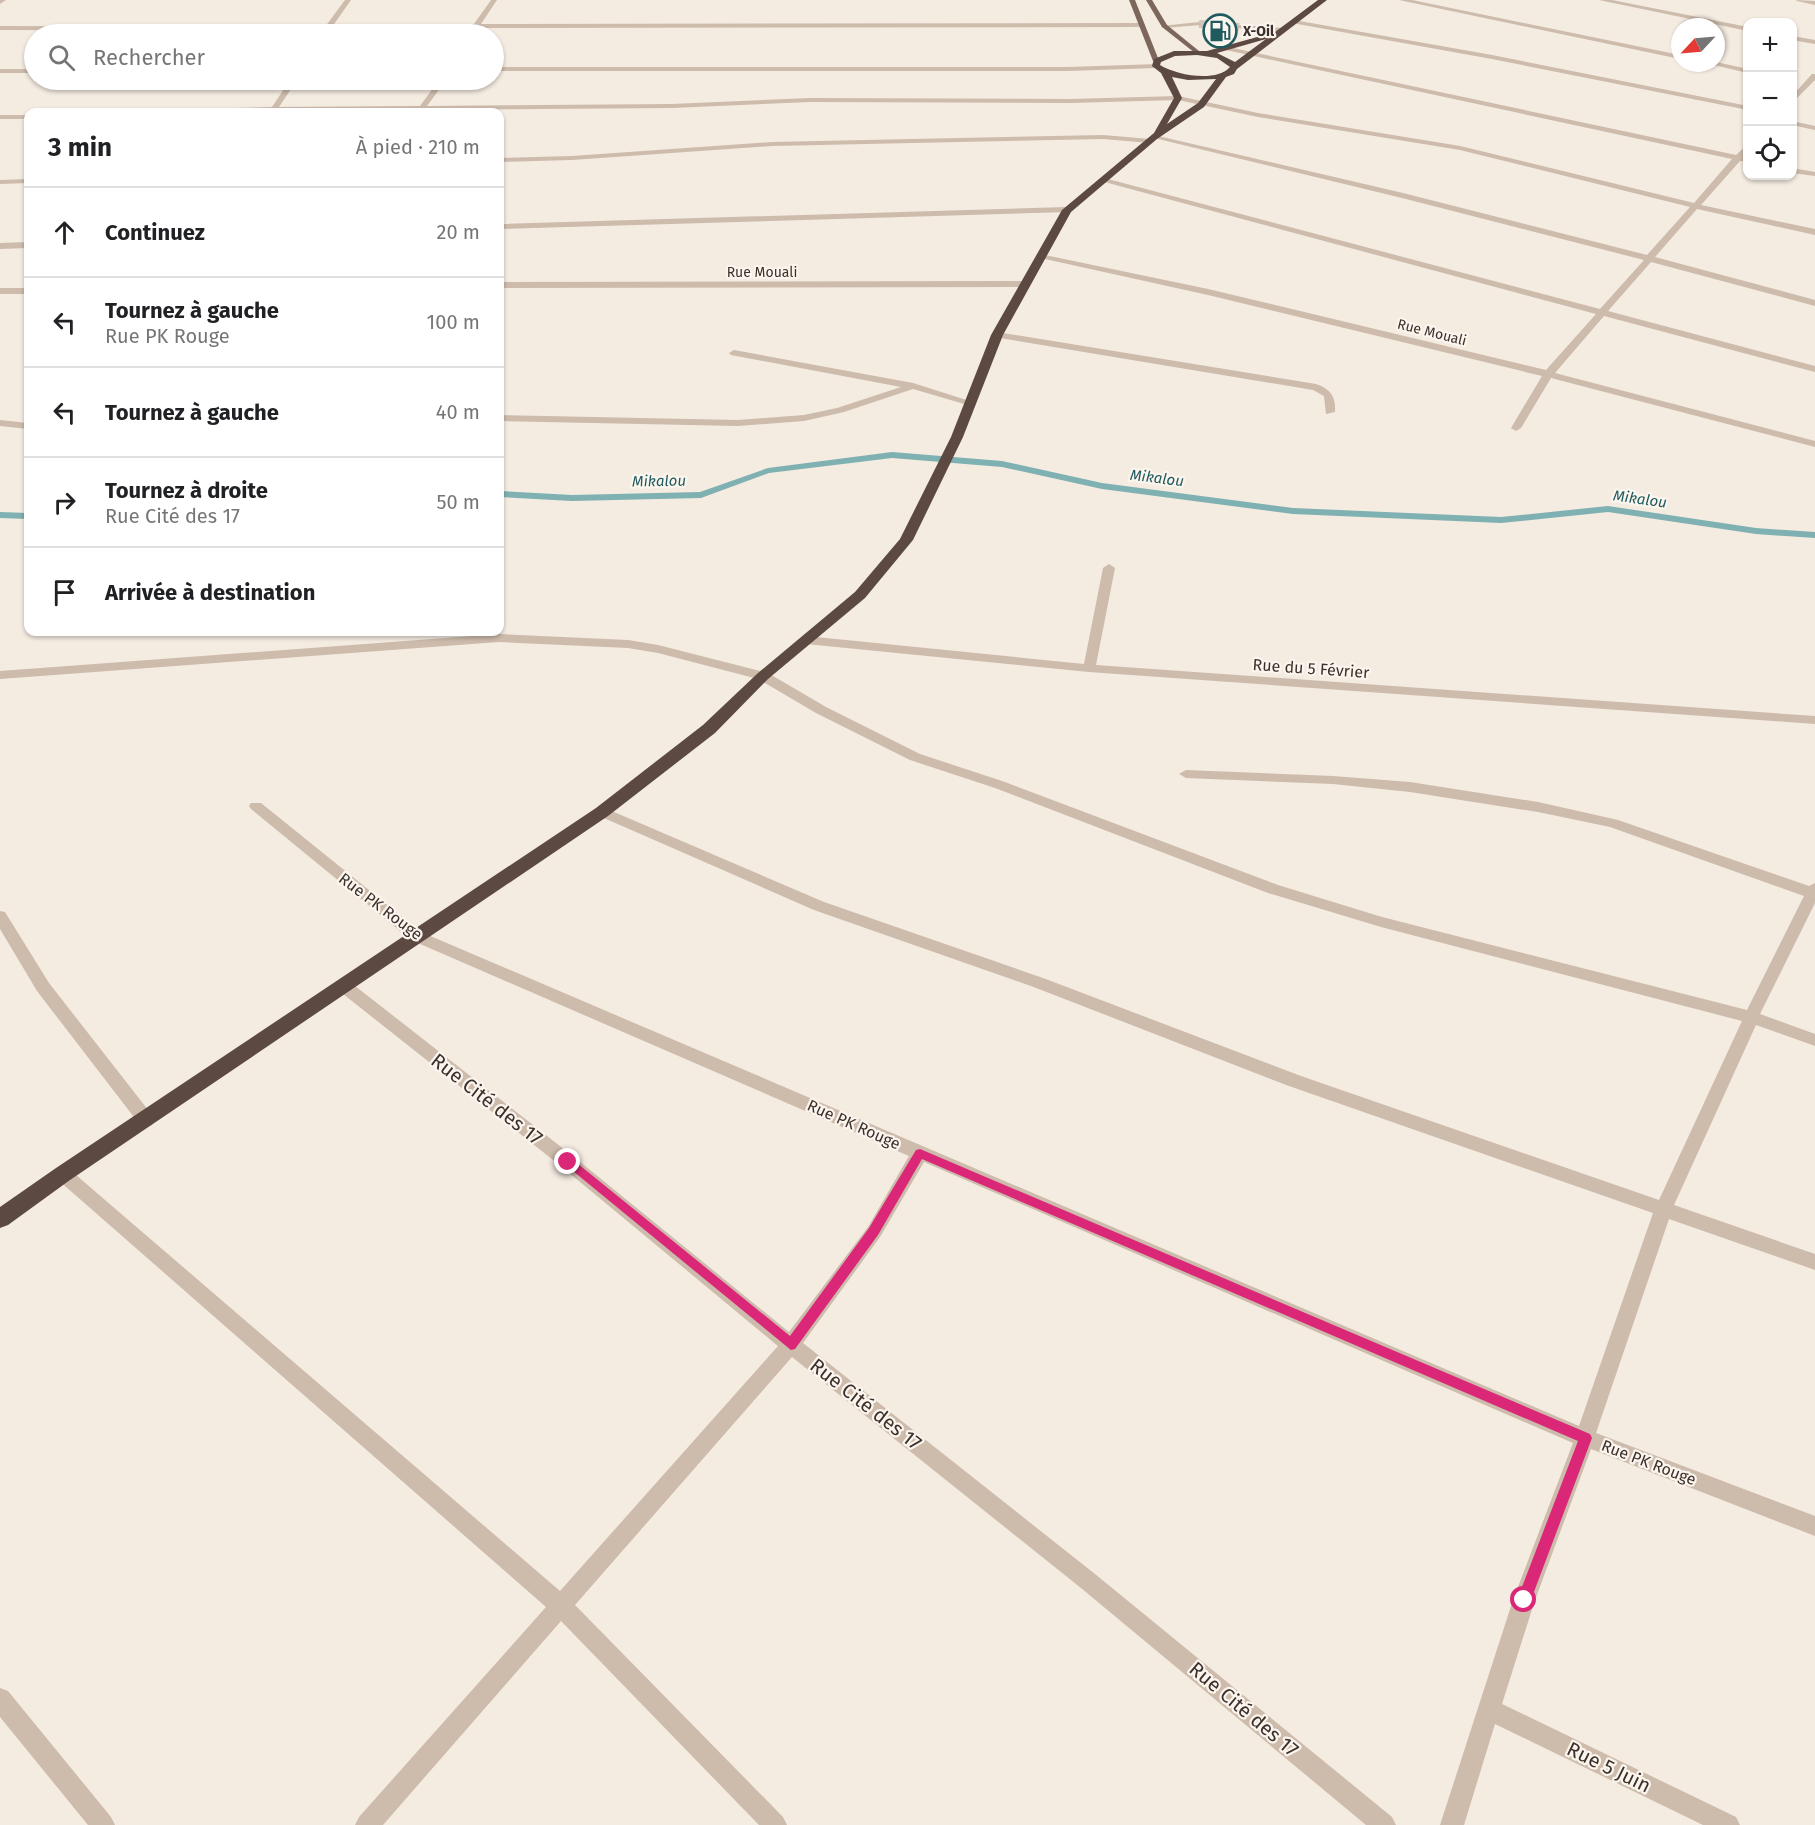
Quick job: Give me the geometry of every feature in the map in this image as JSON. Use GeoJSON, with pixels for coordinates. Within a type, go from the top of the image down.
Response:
{"type":"FeatureCollection","features":[{"type":"Feature","properties":{"kind":"highway"},"geometry":{"type":"LineString","coordinates":[[0,1219],[63,1174],[602,812],[709,729],[763,676],[860,595],[906,540],[957,437],[997,335],[1067,210],[1152,139],[1201,105],[1223,75],[1323,0]]}},
{"type":"Feature","properties":{"kind":"highway"},"geometry":{"type":"LineString","coordinates":[[1159,66],[1171,54],[1228,49],[1283,30]]}},
{"type":"Feature","properties":{"kind":"highway"},"geometry":{"type":"LineString","coordinates":[[1201,53],[1231,62],[1234,67]]}},
{"type":"Feature","properties":{"kind":"highway"},"geometry":{"type":"LineString","coordinates":[[1159,66],[1187,78],[1223,75]]}},
{"type":"Feature","properties":{"kind":"highway"},"geometry":{"type":"LineString","coordinates":[[1152,139],[1178,98],[1176,89],[1159,66]]}},
{"type":"Feature","properties":{"kind":"main road"},"geometry":{"type":"LineString","coordinates":[[1132,0],[1159,66]]}},
{"type":"Feature","properties":{"kind":"main road"},"geometry":{"type":"LineString","coordinates":[[1149,0],[1164,26],[1201,53]]}},
{"type":"Feature","properties":{"kind":"street"},"geometry":{"type":"LineString","coordinates":[[331,24],[348,0]]}},
{"type":"Feature","properties":{"kind":"street"},"geometry":{"type":"LineString","coordinates":[[477,24],[494,0]]}},
{"type":"Feature","properties":{"kind":"street"},"geometry":{"type":"LineString","coordinates":[[1402,0],[1671,55]]}},
{"type":"Feature","properties":{"kind":"street"},"geometry":{"type":"LineString","coordinates":[[1602,0],[1743,28]]}},
{"type":"Feature","properties":{"kind":"street"},"geometry":{"type":"LineString","coordinates":[[1799,0],[1815,3]]}},
{"type":"Feature","properties":{"kind":"street"},"geometry":{"type":"LineString","coordinates":[[1294,22],[1492,57],[1743,107]]}},
{"type":"Feature","properties":{"kind":"street"},"geometry":{"type":"LineString","coordinates":[[1164,26],[1199,24]]}},
{"type":"Feature","properties":{"kind":"street"},"geometry":{"type":"LineString","coordinates":[[504,26],[1142,25]]}},
{"type":"Feature","properties":{"kind":"street"},"geometry":{"type":"LineString","coordinates":[[1239,27],[1283,30]]}},
{"type":"Feature","properties":{"kind":"street"},"geometry":{"type":"LineString","coordinates":[[0,28],[24,28]]}},
{"type":"Feature","properties":{"kind":"street"},"geometry":{"type":"LineString","coordinates":[[1797,39],[1815,42]]}},
{"type":"Feature","properties":{"kind":"street"},"geometry":{"type":"LineString","coordinates":[[1228,49],[1743,159]]}},
{"type":"Feature","properties":{"kind":"street"},"geometry":{"type":"LineString","coordinates":[[504,69],[1067,69],[1159,66]]}},
{"type":"Feature","properties":{"kind":"street"},"geometry":{"type":"LineString","coordinates":[[1725,66],[1743,70]]}},
{"type":"Feature","properties":{"kind":"street"},"geometry":{"type":"LineString","coordinates":[[0,71],[24,71]]}},
{"type":"Feature","properties":{"kind":"street"},"geometry":{"type":"LineString","coordinates":[[1797,96],[1815,76]]}},
{"type":"Feature","properties":{"kind":"street"},"geometry":{"type":"LineString","coordinates":[[275,108],[287,90]]}},
{"type":"Feature","properties":{"kind":"street"},"geometry":{"type":"LineString","coordinates":[[422,108],[435,90]]}},
{"type":"Feature","properties":{"kind":"street"},"geometry":{"type":"LineString","coordinates":[[504,109],[672,106],[810,100],[1070,101],[1178,98],[1201,105],[1460,148],[1696,206],[1815,232]]}},
{"type":"Feature","properties":{"kind":"street"},"geometry":{"type":"LineString","coordinates":[[0,117],[24,117]]}},
{"type":"Feature","properties":{"kind":"street"},"geometry":{"type":"LineString","coordinates":[[1797,124],[1815,128]]}},
{"type":"Feature","properties":{"kind":"street"},"geometry":{"type":"LineString","coordinates":[[504,160],[572,158],[795,143],[1103,137],[1152,139],[1324,175],[1651,258],[1815,303]]}},
{"type":"Feature","properties":{"kind":"street"},"geometry":{"type":"LineString","coordinates":[[1516,428],[1548,374],[1604,313],[1743,151]]}},
{"type":"Feature","properties":{"kind":"street"},"geometry":{"type":"LineString","coordinates":[[1797,171],[1815,174]]}},
{"type":"Feature","properties":{"kind":"street"},"geometry":{"type":"LineString","coordinates":[[1101,180],[1815,369]]}},
{"type":"Feature","properties":{"kind":"street"},"geometry":{"type":"LineString","coordinates":[[0,182],[24,181]]}},
{"type":"Feature","properties":{"kind":"street"},"geometry":{"type":"LineString","coordinates":[[504,227],[1067,210]]}},
{"type":"Feature","properties":{"kind":"street"},"geometry":{"type":"LineString","coordinates":[[0,246],[24,245]]}},
{"type":"Feature","properties":{"kind":"street","name":"Rue Mouali"},"geometry":{"type":"LineString","coordinates":[[1040,257],[1199,290],[1548,374],[1815,444]]}},
{"type":"Feature","properties":{"kind":"street","name":"Rue Mouali"},"geometry":{"type":"LineString","coordinates":[[504,285],[1024,284]]}},
{"type":"Feature","properties":{"kind":"street"},"geometry":{"type":"LineString","coordinates":[[0,291],[24,291]]}},
{"type":"Feature","properties":{"kind":"street"},"geometry":{"type":"LineString","coordinates":[[997,335],[1316,387],[1326,392],[1330,398],[1330,412]]}},
{"type":"Feature","properties":{"kind":"street"},"geometry":{"type":"LineString","coordinates":[[734,353],[913,386],[971,403]]}},
{"type":"Feature","properties":{"kind":"street"},"geometry":{"type":"LineString","coordinates":[[504,418],[738,423],[774,421],[840,410],[913,386]]}},
{"type":"Feature","properties":{"kind":"street"},"geometry":{"type":"LineString","coordinates":[[0,423],[24,426]]}},
{"type":"Feature","properties":{"kind":"street"},"geometry":{"type":"LineString","coordinates":[[1089,668],[1109,568]]}},
{"type":"Feature","properties":{"kind":"street"},"geometry":{"type":"LineString","coordinates":[[0,675],[421,642],[520,638],[628,644],[687,655],[763,676],[821,710],[915,757],[1000,785],[1273,889],[1381,922],[1751,1017],[1815,1040]]}},
{"type":"Feature","properties":{"kind":"street","name":"Rue du 5 Février"},"geometry":{"type":"LineString","coordinates":[[806,640],[1089,668],[1815,720]]}},
{"type":"Feature","properties":{"kind":"street"},"geometry":{"type":"LineString","coordinates":[[1186,774],[1344,781],[1410,788],[1538,807],[1613,823],[1814,892],[1751,1017],[1664,1208],[1605,1374],[1585,1438],[1524,1600],[1452,1825]]}},
{"type":"Feature","properties":{"kind":"street","name":"Rue PK Rouge"},"geometry":{"type":"LineString","coordinates":[[256,806],[416,936],[1585,1438],[1815,1527]]}},
{"type":"Feature","properties":{"kind":"street"},"geometry":{"type":"LineString","coordinates":[[602,812],[830,910],[1037,982],[1295,1081],[1815,1262]]}},
{"type":"Feature","properties":{"kind":"street"},"geometry":{"type":"LineString","coordinates":[[0,916],[43,987],[146,1120]]}},
{"type":"Feature","properties":{"kind":"street","name":"Rue Cité des 17"},"geometry":{"type":"LineString","coordinates":[[344,987],[568,1162],[791,1345],[1088,1581],[1384,1825]]}},
{"type":"Feature","properties":{"kind":"street"},"geometry":{"type":"LineString","coordinates":[[367,1825],[791,1345],[874,1232],[920,1153]]}},
{"type":"Feature","properties":{"kind":"street"},"geometry":{"type":"LineString","coordinates":[[63,1174],[560,1605],[776,1825]]}},
{"type":"Feature","properties":{"kind":"street"},"geometry":{"type":"LineString","coordinates":[[0,1700],[103,1825]]}},
{"type":"Feature","properties":{"kind":"street","name":"Rue 5 Juin"},"geometry":{"type":"LineString","coordinates":[[1490,1710],[1728,1825]]}},
{"type":"Feature","properties":{"kind":"waterway","name":"Mikalou"},"geometry":{"type":"LineString","coordinates":[[504,494],[572,498],[701,495],[768,471],[892,455],[1002,464],[1102,486],[1293,511],[1501,520],[1608,509],[1756,531],[1815,535]]}},
{"type":"Feature","properties":{"kind":"waterway","name":"Mikalou"},"geometry":{"type":"LineString","coordinates":[[0,515],[24,516]]}},
{"type":"Feature","properties":{"kind":"tunnel"},"geometry":{"type":"LineString","coordinates":[[1199,24],[1239,27]]}},
{"type":"Feature","properties":{"kind":"place","name":"X-Oil"},"geometry":{"type":"Point","coordinates":[1220,31]}},
{"type":"Feature","properties":{"kind":"route"},"geometry":{"type":"LineString","coordinates":[[568,1162],[791,1345],[874,1232],[920,1153],[1585,1438],[1524,1600]]}}]}
